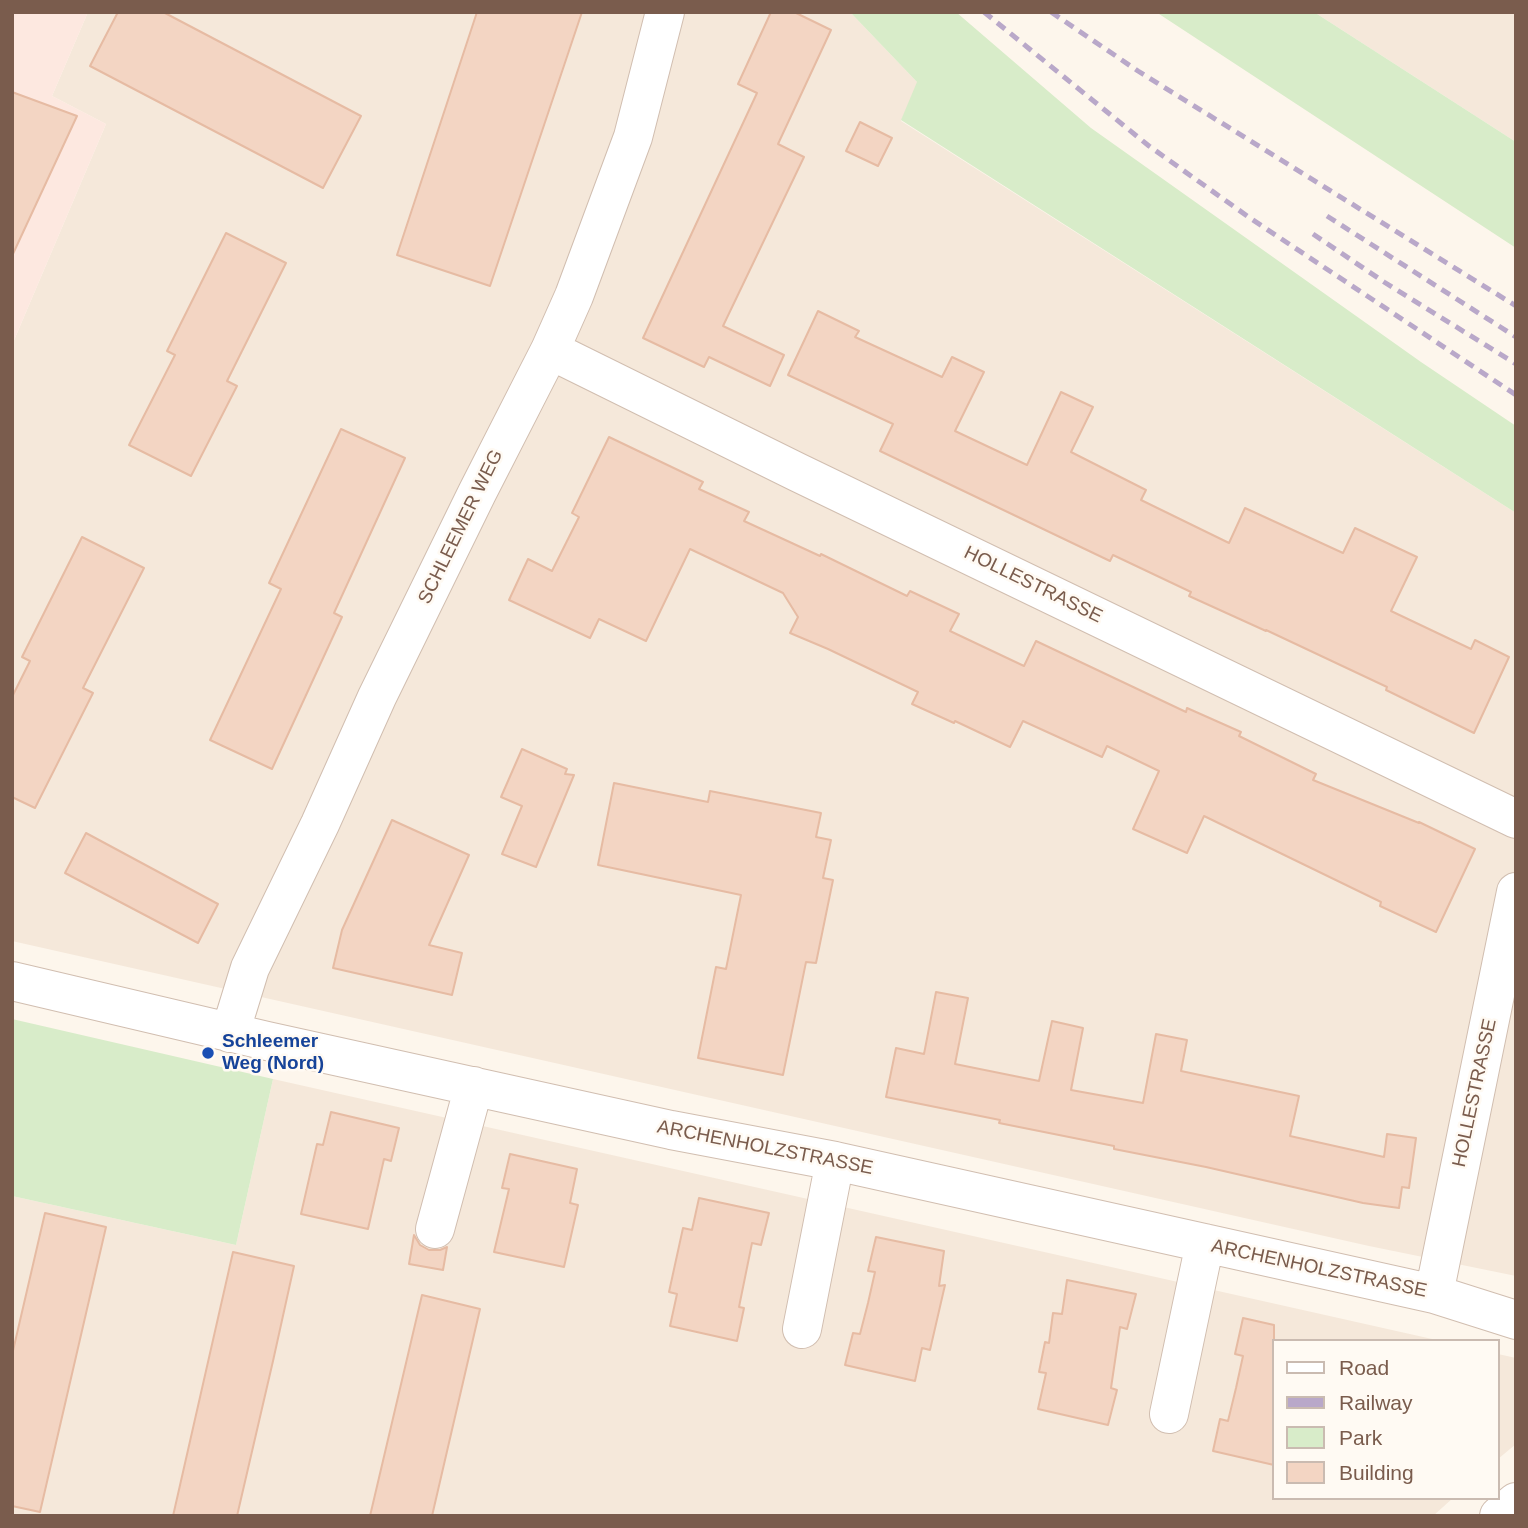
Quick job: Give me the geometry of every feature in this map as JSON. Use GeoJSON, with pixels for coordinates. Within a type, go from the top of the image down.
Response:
{"type":"FeatureCollection","features":[{"type":"Feature","properties":{"kind":"street","name":"SCHLEEMER WEG"},"geometry":{"type":"LineString","coordinates":[[230,1032],[250,968],[320,824],[377,697],[550,350],[574,296],[633,137],[665,12]]}},
{"type":"Feature","properties":{"kind":"street","name":"HOLLESTRASSE"},"geometry":{"type":"LineString","coordinates":[[550,350],[1516,819]]}},
{"type":"Feature","properties":{"kind":"street","name":"HOLLESTRASSE"},"geometry":{"type":"LineString","coordinates":[[1434,1294],[1516,892]]}},
{"type":"Feature","properties":{"kind":"street","name":"ARCHENHOLZSTRASSE"},"geometry":{"type":"LineString","coordinates":[[12,981],[671,1130],[835,1161],[1434,1294],[1516,1320]]}},
{"type":"Feature","properties":{"kind":"street"},"geometry":{"type":"LineString","coordinates":[[435,1229],[474,1086]]}},
{"type":"Feature","properties":{"kind":"street"},"geometry":{"type":"LineString","coordinates":[[802,1329],[835,1161]]}},
{"type":"Feature","properties":{"kind":"street"},"geometry":{"type":"LineString","coordinates":[[1169,1414],[1205,1243]]}},
{"type":"Feature","properties":{"kind":"street"},"geometry":{"type":"LineString","coordinates":[[1499,1516],[1516,1502]]}},
{"type":"Feature","properties":{"kind":"shaded area"},"geometry":{"type":"Polygon","coordinates":[[[12,12],[88,12],[52,96],[106,124],[12,345],[12,12]]]}},
{"type":"Feature","properties":{"kind":"shaded area"},"geometry":{"type":"Polygon","coordinates":[[[88,12],[850,12],[918,83],[901,121],[1516,513],[1516,1276],[1369,1246],[12,941],[12,345],[106,124],[52,96],[88,12]]]}},
{"type":"Feature","properties":{"kind":"shaded area"},"geometry":{"type":"Polygon","coordinates":[[[1314,12],[1516,12],[1516,142],[1314,12]]]}},
{"type":"Feature","properties":{"kind":"shaded area"},"geometry":{"type":"Polygon","coordinates":[[[273,1079],[1432,1339],[1272,1339],[1272,1500],[1451,1500],[1433,1516],[12,1516],[12,1196],[236,1245],[273,1079]]]}},
{"type":"Feature","properties":{"kind":"shaded area"},"geometry":{"type":"Polygon","coordinates":[[[1500,1354],[1516,1358],[1516,1444],[1500,1457],[1500,1354]]]}},
{"type":"Feature","properties":{"kind":"green space"},"geometry":{"type":"Polygon","coordinates":[[[850,12],[956,12],[1091,128],[1421,362],[1516,426],[1516,513],[901,120],[917,82],[850,12]]]}},
{"type":"Feature","properties":{"kind":"green space"},"geometry":{"type":"Polygon","coordinates":[[[1156,12],[1314,12],[1516,142],[1516,248],[1156,12]]]}},
{"type":"Feature","properties":{"kind":"green space"},"geometry":{"type":"Polygon","coordinates":[[[12,1019],[273,1079],[236,1245],[12,1196],[12,1019]]]}},
{"type":"Feature","properties":{"kind":"building"},"geometry":{"type":"Polygon","coordinates":[[[118,12],[163,12],[361,116],[323,188],[90,66],[118,12]]]}},
{"type":"Feature","properties":{"kind":"building"},"geometry":{"type":"Polygon","coordinates":[[[477,12],[582,12],[490,286],[397,255],[477,12]]]}},
{"type":"Feature","properties":{"kind":"building"},"geometry":{"type":"Polygon","coordinates":[[[771,12],[794,12],[831,30],[778,144],[804,157],[723,326],[784,355],[770,386],[709,357],[704,367],[643,338],[757,93],[738,84],[771,12]]]}},
{"type":"Feature","properties":{"kind":"building"},"geometry":{"type":"Polygon","coordinates":[[[12,92],[77,116],[12,256],[12,92]]]}},
{"type":"Feature","properties":{"kind":"building"},"geometry":{"type":"Polygon","coordinates":[[[860,122],[892,138],[878,166],[846,151],[860,122]]]}},
{"type":"Feature","properties":{"kind":"building"},"geometry":{"type":"Polygon","coordinates":[[[226,233],[286,263],[227,381],[237,386],[191,476],[129,445],[175,355],[167,351],[226,233]]]}},
{"type":"Feature","properties":{"kind":"building"},"geometry":{"type":"Polygon","coordinates":[[[818,311],[859,331],[855,337],[942,377],[952,357],[984,372],[955,431],[1027,465],[1061,392],[1093,407],[1071,452],[1146,490],[1141,500],[1229,543],[1245,508],[1343,553],[1355,528],[1417,557],[1391,611],[1471,649],[1475,640],[1509,657],[1474,733],[1386,690],[1387,687],[1189,596],[1191,592],[1113,555],[1110,561],[880,451],[893,424],[788,375],[818,311]]]}},
{"type":"Feature","properties":{"kind":"building"},"geometry":{"type":"Polygon","coordinates":[[[341,429],[405,458],[334,613],[342,617],[272,769],[210,740],[281,589],[269,583],[341,429]]]}},
{"type":"Feature","properties":{"kind":"building"},"geometry":{"type":"Polygon","coordinates":[[[609,437],[703,482],[699,489],[749,512],[744,521],[820,556],[821,554],[907,596],[910,591],[959,614],[950,631],[1024,666],[1036,641],[1186,712],[1187,708],[1241,732],[1239,736],[1316,774],[1313,780],[1419,822],[1475,849],[1436,932],[1380,906],[1381,902],[1204,816],[1187,853],[1133,829],[1159,771],[1107,746],[1102,757],[1023,721],[1010,747],[912,704],[918,692],[790,633],[798,617],[783,593],[690,549],[646,641],[599,619],[590,638],[509,600],[528,559],[552,571],[579,517],[572,513],[609,437]]]}},
{"type":"Feature","properties":{"kind":"building"},"geometry":{"type":"Polygon","coordinates":[[[82,537],[144,568],[83,688],[93,693],[35,808],[12,797],[12,697],[30,661],[22,657],[82,537]]]}},
{"type":"Feature","properties":{"kind":"building"},"geometry":{"type":"Polygon","coordinates":[[[522,749],[567,769],[565,774],[574,775],[536,867],[502,854],[522,806],[501,797],[522,749]]]}},
{"type":"Feature","properties":{"kind":"building"},"geometry":{"type":"Polygon","coordinates":[[[614,783],[708,802],[710,791],[821,813],[816,837],[831,840],[823,878],[833,880],[816,963],[806,962],[783,1075],[698,1058],[716,967],[726,969],[741,895],[598,865],[614,783]]]}},
{"type":"Feature","properties":{"kind":"building"},"geometry":{"type":"Polygon","coordinates":[[[392,820],[469,855],[429,945],[462,953],[452,995],[333,968],[342,930],[392,820]]]}},
{"type":"Feature","properties":{"kind":"building"},"geometry":{"type":"Polygon","coordinates":[[[86,833],[218,904],[198,943],[65,873],[86,833]]]}},
{"type":"Feature","properties":{"kind":"building"},"geometry":{"type":"Polygon","coordinates":[[[936,992],[968,998],[955,1064],[1039,1081],[1052,1021],[1083,1028],[1071,1090],[1143,1103],[1156,1034],[1187,1040],[1181,1071],[1299,1096],[1290,1136],[1384,1157],[1387,1134],[1416,1138],[1409,1188],[1402,1187],[1399,1208],[1363,1203],[1114,1149],[1114,1146],[999,1123],[1000,1120],[886,1097],[896,1048],[924,1054],[936,992]]]}},
{"type":"Feature","properties":{"kind":"building"},"geometry":{"type":"Polygon","coordinates":[[[331,1112],[399,1128],[391,1161],[384,1159],[368,1229],[301,1214],[317,1144],[323,1145],[331,1112]]]}},
{"type":"Feature","properties":{"kind":"building"},"geometry":{"type":"Polygon","coordinates":[[[510,1154],[577,1169],[570,1203],[578,1205],[564,1267],[494,1252],[509,1189],[502,1188],[510,1154]]]}},
{"type":"Feature","properties":{"kind":"building"},"geometry":{"type":"Polygon","coordinates":[[[699,1198],[769,1213],[761,1245],[752,1243],[739,1307],[744,1308],[737,1341],[670,1326],[677,1294],[669,1292],[683,1228],[692,1230],[699,1198]]]}},
{"type":"Feature","properties":{"kind":"building"},"geometry":{"type":"Polygon","coordinates":[[[45,1213],[106,1227],[40,1512],[12,1506],[12,1355],[45,1213]]]}},
{"type":"Feature","properties":{"kind":"building"},"geometry":{"type":"Polygon","coordinates":[[[414,1235],[420,1245],[429,1250],[447,1247],[443,1270],[409,1264],[414,1235]]]}},
{"type":"Feature","properties":{"kind":"building"},"geometry":{"type":"Polygon","coordinates":[[[876,1237],[944,1251],[939,1286],[945,1285],[930,1350],[922,1348],[915,1381],[845,1365],[853,1333],[860,1334],[868,1303],[875,1272],[868,1271],[876,1237]]]}},
{"type":"Feature","properties":{"kind":"building"},"geometry":{"type":"Polygon","coordinates":[[[233,1252],[294,1266],[273,1361],[237,1516],[173,1516],[233,1252]]]}},
{"type":"Feature","properties":{"kind":"building"},"geometry":{"type":"Polygon","coordinates":[[[1067,1280],[1136,1294],[1127,1329],[1120,1327],[1111,1388],[1117,1390],[1108,1425],[1038,1409],[1046,1373],[1039,1372],[1045,1342],[1049,1343],[1053,1313],[1062,1314],[1067,1280]]]}},
{"type":"Feature","properties":{"kind":"building"},"geometry":{"type":"Polygon","coordinates":[[[422,1295],[480,1309],[432,1516],[370,1516],[422,1295]]]}},
{"type":"Feature","properties":{"kind":"building"},"geometry":{"type":"Polygon","coordinates":[[[1243,1318],[1274,1325],[1272,1465],[1213,1451],[1220,1419],[1228,1421],[1236,1388],[1243,1356],[1235,1354],[1243,1318]]]}},
{"type":"Feature","properties":{"kind":"railway"},"geometry":{"type":"LineString","coordinates":[[984,12],[1149,146],[1250,218],[1516,395]]}},
{"type":"Feature","properties":{"kind":"railway"},"geometry":{"type":"LineString","coordinates":[[1051,12],[1138,71],[1516,306]]}},
{"type":"Feature","properties":{"kind":"railway"},"geometry":{"type":"LineString","coordinates":[[1327,216],[1516,337]]}},
{"type":"Feature","properties":{"kind":"railway"},"geometry":{"type":"LineString","coordinates":[[1313,234],[1384,282],[1516,364]]}},
{"type":"Feature","properties":{"kind":"place","name":"Schleemer Weg (Nord)"},"geometry":{"type":"Point","coordinates":[208,1053]}}]}
